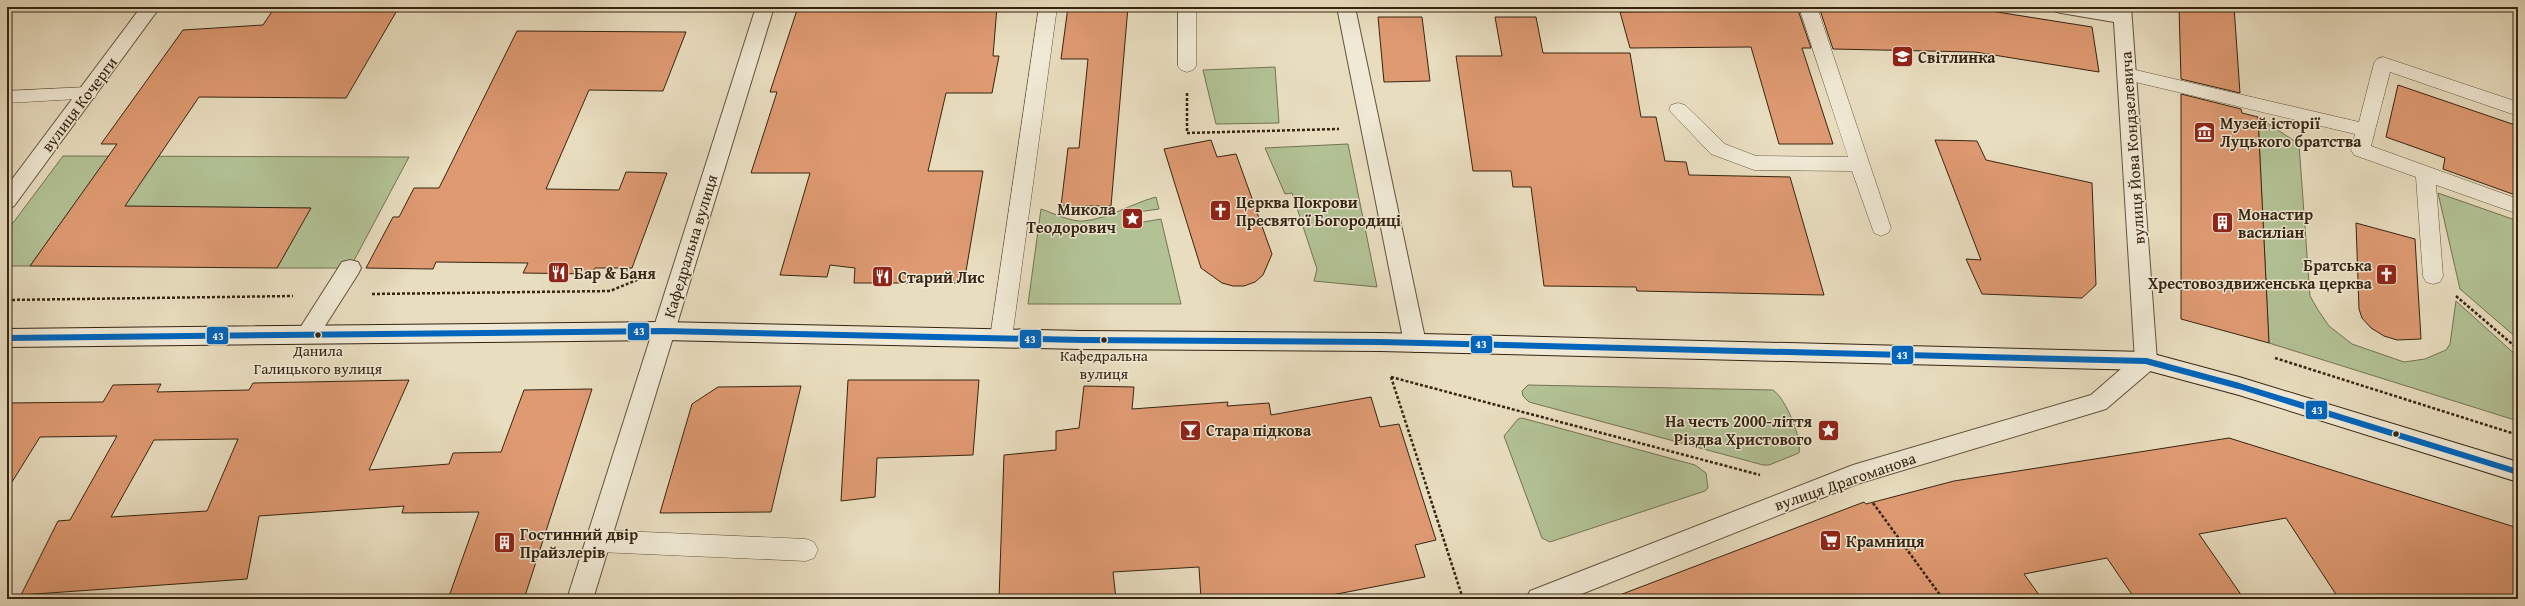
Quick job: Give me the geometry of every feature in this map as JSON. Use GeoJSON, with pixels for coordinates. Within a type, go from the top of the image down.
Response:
{"type":"FeatureCollection","features":[{"type":"Feature","properties":{"kind":"street","name":"вулиця Кочерги"},"geometry":{"type":"LineString","coordinates":[[7,202],[151,7]]}},
{"type":"Feature","properties":{"kind":"street","name":"Кафедральна вулиця"},"geometry":{"type":"LineString","coordinates":[[580,599],[765,7]]}},
{"type":"Feature","properties":{"kind":"street"},"geometry":{"type":"LineString","coordinates":[[1346,7],[1415,343]]}},
{"type":"Feature","properties":{"kind":"street"},"geometry":{"type":"LineString","coordinates":[[2060,7],[2122,12]]}},
{"type":"Feature","properties":{"kind":"street","name":"вулиця Йова Кондзелевича"},"geometry":{"type":"LineString","coordinates":[[2122,12],[2146,361]]}},
{"type":"Feature","properties":{"kind":"street"},"geometry":{"type":"LineString","coordinates":[[308,334],[350,268]]}},
{"type":"Feature","properties":{"kind":"street"},"geometry":{"type":"LineString","coordinates":[[7,338],[308,334],[663,332],[1001,338],[1380,342],[2146,361],[2239,386],[2518,472]]}},
{"type":"Feature","properties":{"kind":"street","name":"вулиця Драгоманова"},"geometry":{"type":"LineString","coordinates":[[1539,599],[1853,475],[2098,402],[2146,361]]}},
{"type":"Feature","properties":{"kind":"lane"},"geometry":{"type":"LineString","coordinates":[[1001,338],[1032,132],[1048,7]]}},
{"type":"Feature","properties":{"kind":"lane"},"geometry":{"type":"LineString","coordinates":[[1187,7],[1187,66]]}},
{"type":"Feature","properties":{"kind":"lane"},"geometry":{"type":"LineString","coordinates":[[1808,7],[1881,228]]}},
{"type":"Feature","properties":{"kind":"lane"},"geometry":{"type":"LineString","coordinates":[[2518,109],[2383,63],[2361,150],[2518,207]]}},
{"type":"Feature","properties":{"kind":"lane"},"geometry":{"type":"LineString","coordinates":[[2127,74],[2365,130]]}},
{"type":"Feature","properties":{"kind":"lane"},"geometry":{"type":"LineString","coordinates":[[7,97],[88,93]]}},
{"type":"Feature","properties":{"kind":"lane"},"geometry":{"type":"LineString","coordinates":[[1678,110],[1718,148],[1754,163],[1860,164]]}},
{"type":"Feature","properties":{"kind":"lane"},"geometry":{"type":"LineString","coordinates":[[2425,173],[2433,276]]}},
{"type":"Feature","properties":{"kind":"lane"},"geometry":{"type":"LineString","coordinates":[[598,541],[806,550]]}},
{"type":"Feature","properties":{"kind":"path"},"geometry":{"type":"LineString","coordinates":[[1187,66],[1187,133],[1371,128]]}},
{"type":"Feature","properties":{"kind":"path"},"geometry":{"type":"LineString","coordinates":[[364,294],[610,291],[644,278],[647,270]]}},
{"type":"Feature","properties":{"kind":"path"},"geometry":{"type":"LineString","coordinates":[[2433,276],[2518,349]]}},
{"type":"Feature","properties":{"kind":"path"},"geometry":{"type":"LineString","coordinates":[[7,300],[301,295]]}},
{"type":"Feature","properties":{"kind":"path"},"geometry":{"type":"LineString","coordinates":[[1380,342],[1464,599]]}},
{"type":"Feature","properties":{"kind":"path"},"geometry":{"type":"LineString","coordinates":[[2275,358],[2518,435]]}},
{"type":"Feature","properties":{"kind":"path"},"geometry":{"type":"LineString","coordinates":[[1392,377],[1815,489]]}},
{"type":"Feature","properties":{"kind":"path"},"geometry":{"type":"LineString","coordinates":[[1853,475],[1943,599]]}},
{"type":"Feature","properties":{"kind":"green space"},"geometry":{"type":"Polygon","coordinates":[[[1275,67],[1279,123],[1216,124],[1203,70],[1275,67]]]}},
{"type":"Feature","properties":{"kind":"green space"},"geometry":{"type":"Polygon","coordinates":[[[2258,117],[2299,144],[2310,296],[2329,326],[2352,344],[2404,362],[2425,359],[2446,350],[2450,344],[2456,301],[2518,357],[2518,421],[2269,343],[2258,117]]]}},
{"type":"Feature","properties":{"kind":"green space"},"geometry":{"type":"Polygon","coordinates":[[[1348,144],[1377,287],[1314,281],[1317,269],[1292,193],[1285,194],[1265,148],[1348,144]]]}},
{"type":"Feature","properties":{"kind":"green space"},"geometry":{"type":"Polygon","coordinates":[[[63,156],[409,157],[350,268],[277,268],[310,208],[73,206],[30,266],[7,266],[7,231],[63,156]]]}},
{"type":"Feature","properties":{"kind":"green space"},"geometry":{"type":"Polygon","coordinates":[[[2438,193],[2518,221],[2518,339],[2460,289],[2438,193]]]}},
{"type":"Feature","properties":{"kind":"green space"},"geometry":{"type":"Polygon","coordinates":[[[1156,197],[1159,209],[1124,214],[1126,225],[1161,219],[1181,304],[1028,304],[1041,209],[1068,219],[1078,221],[1093,220],[1156,197]]]}},
{"type":"Feature","properties":{"kind":"green space"},"geometry":{"type":"Polygon","coordinates":[[[1528,385],[1773,390],[1783,402],[1792,419],[1798,438],[1799,453],[1769,465],[1763,465],[1529,402],[1523,396],[1522,391],[1528,385]]]}},
{"type":"Feature","properties":{"kind":"green space"},"geometry":{"type":"Polygon","coordinates":[[[1522,418],[1695,465],[1706,473],[1708,488],[1705,491],[1550,542],[1542,538],[1504,436],[1518,419],[1522,418]]]}},
{"type":"Feature","properties":{"kind":"building"},"geometry":{"type":"Polygon","coordinates":[[[275,7],[399,7],[346,98],[199,97],[125,206],[311,208],[277,268],[30,266],[117,144],[101,144],[183,30],[263,25],[275,7]]]}},
{"type":"Feature","properties":{"kind":"building"},"geometry":{"type":"Polygon","coordinates":[[[798,7],[997,7],[993,56],[999,56],[992,93],[946,93],[928,171],[983,171],[964,283],[854,283],[855,268],[830,265],[827,277],[780,275],[810,173],[751,173],[777,92],[770,92],[798,7]]]}},
{"type":"Feature","properties":{"kind":"building"},"geometry":{"type":"Polygon","coordinates":[[[1068,7],[1128,7],[1111,206],[1061,206],[1068,148],[1079,148],[1088,59],[1061,59],[1068,7]]]}},
{"type":"Feature","properties":{"kind":"building"},"geometry":{"type":"Polygon","coordinates":[[[1841,7],[1978,9],[2092,27],[2099,72],[1975,52],[1833,49],[1820,10],[1842,10],[1841,7]]]}},
{"type":"Feature","properties":{"kind":"building"},"geometry":{"type":"Polygon","coordinates":[[[2179,7],[2234,7],[2240,93],[2181,79],[2179,7]]]}},
{"type":"Feature","properties":{"kind":"building"},"geometry":{"type":"Polygon","coordinates":[[[1798,10],[1811,48],[1802,48],[1833,144],[1779,144],[1751,47],[1630,48],[1620,12],[1798,10]]]}},
{"type":"Feature","properties":{"kind":"building"},"geometry":{"type":"Polygon","coordinates":[[[1378,17],[1422,17],[1430,81],[1384,82],[1378,17]]]}},
{"type":"Feature","properties":{"kind":"building"},"geometry":{"type":"Polygon","coordinates":[[[1495,17],[1536,17],[1543,53],[1630,53],[1641,117],[1656,117],[1665,161],[1686,162],[1689,175],[1790,177],[1824,295],[1637,291],[1636,287],[1544,286],[1531,187],[1513,187],[1511,171],[1473,171],[1456,56],[1502,56],[1495,17]]]}},
{"type":"Feature","properties":{"kind":"building"},"geometry":{"type":"Polygon","coordinates":[[[517,31],[686,32],[663,91],[589,90],[546,189],[619,190],[626,172],[667,173],[632,268],[595,268],[592,274],[523,273],[528,263],[436,262],[433,269],[366,268],[393,217],[399,217],[414,188],[439,188],[517,31]]]}},
{"type":"Feature","properties":{"kind":"building"},"geometry":{"type":"Polygon","coordinates":[[[2398,85],[2518,126],[2518,196],[2443,169],[2445,158],[2386,137],[2398,85]]]}},
{"type":"Feature","properties":{"kind":"building","name":"Монастир василіан"},"geometry":{"type":"Polygon","coordinates":[[[2181,94],[2241,109],[2242,113],[2258,117],[2269,343],[2181,319],[2181,94]]]}},
{"type":"Feature","properties":{"kind":"building","name":"Церква Покрови Пресвятої Богородиці"},"geometry":{"type":"Polygon","coordinates":[[[1211,140],[1217,157],[1236,154],[1272,254],[1263,275],[1255,282],[1244,286],[1233,286],[1222,283],[1201,268],[1164,149],[1211,140]]]}},
{"type":"Feature","properties":{"kind":"building"},"geometry":{"type":"Polygon","coordinates":[[[1935,140],[1977,141],[1986,160],[2092,183],[2096,285],[2082,298],[1982,294],[1966,259],[1981,260],[1935,140]]]}},
{"type":"Feature","properties":{"kind":"building","name":"Братська Хрестовоздвиженська церква"},"geometry":{"type":"Polygon","coordinates":[[[2356,223],[2415,239],[2421,339],[2397,340],[2384,336],[2371,328],[2362,318],[2359,309],[2356,223]]]}},
{"type":"Feature","properties":{"kind":"building"},"geometry":{"type":"Polygon","coordinates":[[[409,380],[369,470],[449,464],[453,453],[501,452],[524,390],[592,389],[524,599],[448,599],[479,512],[402,513],[404,506],[259,516],[247,579],[21,595],[58,521],[70,520],[117,436],[40,437],[7,490],[7,403],[103,402],[113,385],[161,384],[157,392],[249,390],[253,383],[409,380]],[[238,439],[154,440],[111,517],[207,511],[238,439]]]}},
{"type":"Feature","properties":{"kind":"building"},"geometry":{"type":"Polygon","coordinates":[[[848,380],[979,380],[973,455],[877,458],[875,497],[841,501],[848,380]]]}},
{"type":"Feature","properties":{"kind":"building"},"geometry":{"type":"Polygon","coordinates":[[[801,386],[771,512],[660,513],[692,404],[718,387],[801,386]]]}},
{"type":"Feature","properties":{"kind":"building"},"geometry":{"type":"Polygon","coordinates":[[[1084,386],[1134,387],[1132,409],[1228,402],[1227,406],[1269,403],[1271,415],[1371,397],[1380,427],[1399,424],[1436,540],[1415,545],[1425,577],[1311,599],[1201,599],[1199,567],[1113,572],[1116,599],[999,599],[1004,455],[1056,450],[1056,431],[1079,428],[1084,386]]]}},
{"type":"Feature","properties":{"kind":"building"},"geometry":{"type":"Polygon","coordinates":[[[2229,438],[2518,528],[2518,599],[2339,599],[2286,518],[2199,534],[2244,599],[2135,599],[2107,558],[2024,574],[2042,599],[1618,599],[1617,596],[1864,502],[1866,504],[1954,481],[2229,438]]]}},
{"type":"Feature","properties":{"kind":"transit line","name":"43"},"geometry":{"type":"LineString","coordinates":[[7,338],[663,331],[1081,340],[1380,342],[2146,361],[2239,386],[2518,472]]}},
{"type":"Feature","properties":{"kind":"place","name":"Світлинка"},"geometry":{"type":"Point","coordinates":[1902,57]}},
{"type":"Feature","properties":{"kind":"place","name":"Музей історії Луцького братства"},"geometry":{"type":"Point","coordinates":[2204,132]}},
{"type":"Feature","properties":{"kind":"place","name":"Церква Покрови Пресвятої Богородиці"},"geometry":{"type":"Point","coordinates":[1220,211]}},
{"type":"Feature","properties":{"kind":"place","name":"Микола Теодорович"},"geometry":{"type":"Point","coordinates":[1132,218]}},
{"type":"Feature","properties":{"kind":"place","name":"Монастир василіан"},"geometry":{"type":"Point","coordinates":[2222,223]}},
{"type":"Feature","properties":{"kind":"place","name":"Бар & Баня"},"geometry":{"type":"Point","coordinates":[558,273]}},
{"type":"Feature","properties":{"kind":"place","name":"Братська Хрестовоздвиженська церква"},"geometry":{"type":"Point","coordinates":[2387,274]}},
{"type":"Feature","properties":{"kind":"place","name":"Старий Лис"},"geometry":{"type":"Point","coordinates":[882,277]}},
{"type":"Feature","properties":{"kind":"place","name":"Данила Галицького вулиця"},"geometry":{"type":"Point","coordinates":[318,335]}},
{"type":"Feature","properties":{"kind":"place","name":"Кафедральна вулиця"},"geometry":{"type":"Point","coordinates":[1104,340]}},
{"type":"Feature","properties":{"kind":"place","name":"Стара підкова"},"geometry":{"type":"Point","coordinates":[1190,430]}},
{"type":"Feature","properties":{"kind":"place","name":"На честь 2000-ліття Різдва Христового"},"geometry":{"type":"Point","coordinates":[1828,430]}},
{"type":"Feature","properties":{"kind":"place","name":"Крамниця"},"geometry":{"type":"Point","coordinates":[1830,541]}},
{"type":"Feature","properties":{"kind":"place","name":"Гостинний двір Прайзлерів"},"geometry":{"type":"Point","coordinates":[505,543]}}]}
